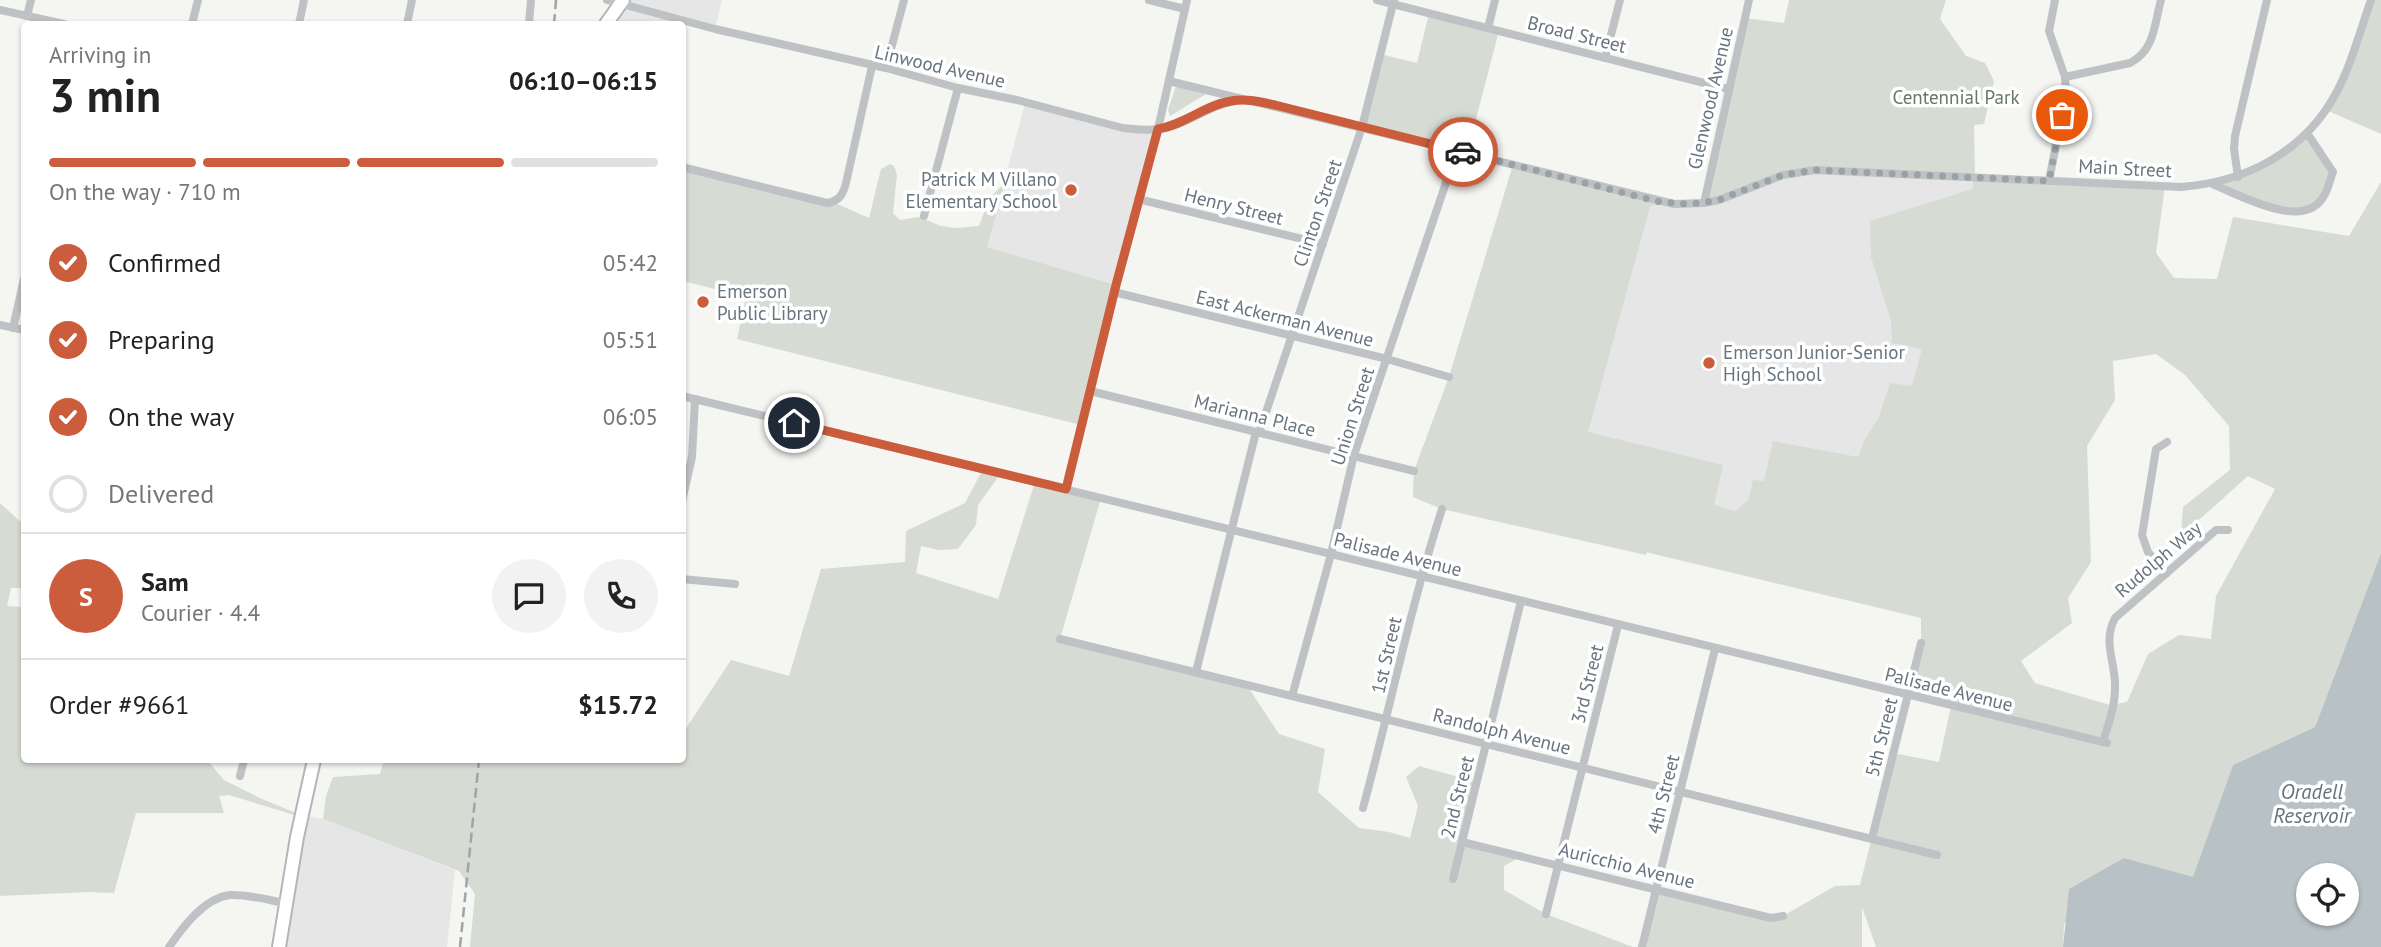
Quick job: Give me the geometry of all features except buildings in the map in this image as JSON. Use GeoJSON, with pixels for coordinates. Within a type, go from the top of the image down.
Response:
{"type":"FeatureCollection","features":[{"type":"Feature","properties":{"kind":"main road"},"geometry":{"type":"LineString","coordinates":[[608,21],[622,2]]}},
{"type":"Feature","properties":{"kind":"main road"},"geometry":{"type":"LineString","coordinates":[[279,947],[304,796],[313,763]]}},
{"type":"Feature","properties":{"kind":"street"},"geometry":{"type":"LineString","coordinates":[[27,16],[31,0]]}},
{"type":"Feature","properties":{"kind":"street"},"geometry":{"type":"LineString","coordinates":[[193,21],[198,0]]}},
{"type":"Feature","properties":{"kind":"street"},"geometry":{"type":"LineString","coordinates":[[300,21],[304,0]]}},
{"type":"Feature","properties":{"kind":"street"},"geometry":{"type":"LineString","coordinates":[[408,21],[412,0]]}},
{"type":"Feature","properties":{"kind":"street"},"geometry":{"type":"LineString","coordinates":[[529,21],[531,0]]}},
{"type":"Feature","properties":{"kind":"street","name":"Linwood Avenue"},"geometry":{"type":"LineString","coordinates":[[607,0],[1138,131],[1181,123],[1229,101],[1244,99],[1263,102]]}},
{"type":"Feature","properties":{"kind":"street"},"geometry":{"type":"LineString","coordinates":[[886,68],[904,0]]}},
{"type":"Feature","properties":{"kind":"street"},"geometry":{"type":"LineString","coordinates":[[1066,489],[1114,292],[1158,129],[1186,4],[1149,0]]}},
{"type":"Feature","properties":{"kind":"street","name":"Broad Street"},"geometry":{"type":"LineString","coordinates":[[1377,0],[1728,89]]}},
{"type":"Feature","properties":{"kind":"street"},"geometry":{"type":"LineString","coordinates":[[1488,28],[1495,0]]}},
{"type":"Feature","properties":{"kind":"street"},"geometry":{"type":"LineString","coordinates":[[1605,58],[1620,0]]}},
{"type":"Feature","properties":{"kind":"street","name":"Glenwood Avenue"},"geometry":{"type":"LineString","coordinates":[[1704,203],[1749,0]]}},
{"type":"Feature","properties":{"kind":"street"},"geometry":{"type":"LineString","coordinates":[[2049,181],[2066,93],[2065,77],[2049,31],[2055,0]]}},
{"type":"Feature","properties":{"kind":"street"},"geometry":{"type":"LineString","coordinates":[[2065,77],[2138,59],[2151,44],[2161,0]]}},
{"type":"Feature","properties":{"kind":"street"},"geometry":{"type":"LineString","coordinates":[[2238,177],[2235,136],[2267,0]]}},
{"type":"Feature","properties":{"kind":"street","name":"Main Street"},"geometry":{"type":"LineString","coordinates":[[1169,80],[1660,202],[1704,203],[1735,195],[1783,175],[1815,170],[2181,187],[2211,184],[2238,177],[2280,156],[2307,133],[2326,110],[2339,86],[2371,0]]}},
{"type":"Feature","properties":{"kind":"street","name":"Clinton Street"},"geometry":{"type":"LineString","coordinates":[[1196,672],[1258,432],[1363,127],[1393,2]]}},
{"type":"Feature","properties":{"kind":"street"},"geometry":{"type":"LineString","coordinates":[[0,9],[50,21]]}},
{"type":"Feature","properties":{"kind":"street"},"geometry":{"type":"LineString","coordinates":[[686,168],[827,203],[839,199],[846,183],[872,66]]}},
{"type":"Feature","properties":{"kind":"street"},"geometry":{"type":"LineString","coordinates":[[924,216],[958,88]]}},
{"type":"Feature","properties":{"kind":"street"},"geometry":{"type":"LineString","coordinates":[[2211,184],[2283,212],[2304,211],[2325,195],[2333,172],[2307,133]]}},
{"type":"Feature","properties":{"kind":"street","name":"Union Street"},"geometry":{"type":"LineString","coordinates":[[1292,696],[1331,554],[1354,455],[1457,150]]}},
{"type":"Feature","properties":{"kind":"street","name":"Henry Street"},"geometry":{"type":"LineString","coordinates":[[1138,199],[1323,244]]}},
{"type":"Feature","properties":{"kind":"street"},"geometry":{"type":"LineString","coordinates":[[13,328],[21,292]]}},
{"type":"Feature","properties":{"kind":"street","name":"East Ackerman Avenue"},"geometry":{"type":"LineString","coordinates":[[1114,292],[1387,359],[1448,377]]}},
{"type":"Feature","properties":{"kind":"street"},"geometry":{"type":"LineString","coordinates":[[0,325],[21,329]]}},
{"type":"Feature","properties":{"kind":"street","name":"Marianna Place"},"geometry":{"type":"LineString","coordinates":[[1090,391],[1414,471]]}},
{"type":"Feature","properties":{"kind":"street","name":"Palisade Avenue"},"geometry":{"type":"LineString","coordinates":[[686,397],[2105,743]]}},
{"type":"Feature","properties":{"kind":"street"},"geometry":{"type":"LineString","coordinates":[[686,483],[692,457],[695,399]]}},
{"type":"Feature","properties":{"kind":"street"},"geometry":{"type":"LineString","coordinates":[[2166,574],[2148,552],[2142,534],[2156,449],[2167,442]]}},
{"type":"Feature","properties":{"kind":"street","name":"1st Street"},"geometry":{"type":"LineString","coordinates":[[1363,808],[1420,576],[1442,509]]}},
{"type":"Feature","properties":{"kind":"street","name":"Rudolph Way"},"geometry":{"type":"LineString","coordinates":[[2105,743],[2115,697],[2115,681],[2108,645],[2110,626],[2121,611],[2216,530],[2228,530]]}},
{"type":"Feature","properties":{"kind":"street"},"geometry":{"type":"LineString","coordinates":[[686,579],[735,584]]}},
{"type":"Feature","properties":{"kind":"street","name":"2nd Street"},"geometry":{"type":"LineString","coordinates":[[1453,878],[1521,601]]}},
{"type":"Feature","properties":{"kind":"street","name":"3rd Street"},"geometry":{"type":"LineString","coordinates":[[1546,914],[1618,625]]}},
{"type":"Feature","properties":{"kind":"street","name":"Randolph Avenue"},"geometry":{"type":"LineString","coordinates":[[1060,639],[1937,855]]}},
{"type":"Feature","properties":{"kind":"street","name":"5th Street"},"geometry":{"type":"LineString","coordinates":[[1872,838],[1921,643]]}},
{"type":"Feature","properties":{"kind":"street","name":"4th Street"},"geometry":{"type":"LineString","coordinates":[[1642,947],[1715,649]]}},
{"type":"Feature","properties":{"kind":"street"},"geometry":{"type":"LineString","coordinates":[[240,776],[243,763]]}},
{"type":"Feature","properties":{"kind":"street","name":"Auricchio Avenue"},"geometry":{"type":"LineString","coordinates":[[1462,842],[1771,918],[1783,916]]}},
{"type":"Feature","properties":{"kind":"street"},"geometry":{"type":"LineString","coordinates":[[169,947],[186,925],[211,901],[231,895],[285,903]]}},
{"type":"Feature","properties":{"kind":"shaded area"},"geometry":{"type":"Polygon","coordinates":[[[623,0],[722,0],[715,29],[686,21],[608,21],[623,0]]]}},
{"type":"Feature","properties":{"kind":"shaded area","name":"Patrick M Villano Elementary School"},"geometry":{"type":"Polygon","coordinates":[[[1025,103],[1155,131],[1116,285],[987,247],[1025,103]]]}},
{"type":"Feature","properties":{"kind":"shaded area"},"geometry":{"type":"Polygon","coordinates":[[[1513,165],[1687,204],[1798,171],[1974,177],[1971,242],[1921,617],[1650,553],[1442,509],[1413,497],[1414,471],[1449,377],[1513,165]]]}},
{"type":"Feature","properties":{"kind":"shaded area"},"geometry":{"type":"Polygon","coordinates":[[[301,815],[323,819],[455,870],[447,947],[279,947],[301,815]]]}},
{"type":"Feature","properties":{"kind":"green space","name":"Centennial Park"},"geometry":{"type":"Polygon","coordinates":[[[1789,0],[1946,0],[1940,19],[1966,56],[1985,63],[1994,81],[1984,124],[1974,125],[1975,177],[2165,186],[2156,253],[2174,278],[2217,279],[2233,217],[2349,236],[2381,182],[2381,553],[2315,727],[2233,765],[2193,878],[2124,858],[2064,924],[2063,947],[1876,947],[1862,907],[1862,947],[1642,947],[1656,889],[1771,918],[1783,916],[1835,886],[1860,885],[1893,753],[1939,762],[1951,706],[1907,695],[1921,643],[1921,618],[1647,552],[1646,555],[1442,509],[1413,497],[1414,471],[1449,377],[1513,165],[1660,202],[1650,207],[1588,432],[1723,465],[1714,505],[1735,511],[1748,501],[1753,480],[1764,481],[1773,441],[1858,457],[1864,441],[1879,417],[1890,383],[1912,386],[1922,349],[1892,343],[1891,321],[1871,257],[1870,221],[1973,189],[1973,177],[1799,171],[1704,203],[1744,18],[1784,23],[1789,0]],[[2156,354],[2113,361],[2115,400],[2087,446],[2091,562],[2068,598],[2072,623],[2021,661],[2035,683],[2110,705],[2127,702],[2148,654],[2179,635],[2211,639],[2216,596],[2275,489],[2248,476],[2181,536],[2183,507],[2230,470],[2229,426],[2185,375],[2156,354]]]}},
{"type":"Feature","properties":{"kind":"green space"},"geometry":{"type":"Polygon","coordinates":[[[2370,0],[2381,0],[2381,134],[2326,110],[2343,78],[2370,0]]]}},
{"type":"Feature","properties":{"kind":"green space"},"geometry":{"type":"Polygon","coordinates":[[[1429,13],[1499,31],[1467,153],[1362,127],[1380,54],[1417,63],[1429,13]]]}},
{"type":"Feature","properties":{"kind":"green space"},"geometry":{"type":"Polygon","coordinates":[[[1176,86],[1206,94],[1170,116],[1168,110],[1176,86]]]}},
{"type":"Feature","properties":{"kind":"green space"},"geometry":{"type":"Polygon","coordinates":[[[2307,133],[2333,172],[2325,196],[2295,213],[2211,184],[2238,177],[2307,133]]]}},
{"type":"Feature","properties":{"kind":"green space"},"geometry":{"type":"Polygon","coordinates":[[[890,164],[894,166],[897,175],[893,213],[900,220],[919,217],[941,226],[956,228],[979,226],[989,199],[1005,182],[987,247],[1116,285],[1081,425],[737,339],[746,297],[686,282],[686,169],[835,203],[869,218],[881,169],[890,164]]]}},
{"type":"Feature","properties":{"kind":"green space"},"geometry":{"type":"Polygon","coordinates":[[[983,469],[1001,473],[978,505],[976,525],[958,549],[939,550],[921,546],[916,573],[998,599],[1035,482],[1101,498],[1060,639],[1246,684],[1279,734],[1325,749],[1318,792],[1359,828],[1410,838],[1418,806],[1406,777],[1419,766],[1477,782],[1462,842],[1522,856],[1504,866],[1504,890],[1546,914],[1633,947],[470,947],[475,894],[459,871],[323,819],[326,796],[333,777],[380,774],[383,763],[686,763],[686,728],[731,660],[789,676],[821,569],[905,562],[906,531],[965,503],[983,469]]]}},
{"type":"Feature","properties":{"kind":"green space"},"geometry":{"type":"Polygon","coordinates":[[[0,503],[21,522],[21,588],[11,588],[7,606],[21,607],[21,763],[210,763],[224,780],[301,817],[229,795],[219,796],[224,813],[136,813],[114,893],[0,896],[0,503]]]}},
{"type":"Feature","properties":{"kind":"water","name":"Oradell Reservoir"},"geometry":{"type":"Polygon","coordinates":[[[2381,553],[2381,947],[2063,947],[2069,889],[2124,858],[2193,877],[2233,765],[2315,727],[2381,553]]]}},
{"type":"Feature","properties":{"kind":"railway"},"geometry":{"type":"LineString","coordinates":[[554,21],[556,0]]}},
{"type":"Feature","properties":{"kind":"railway"},"geometry":{"type":"LineString","coordinates":[[460,947],[479,763]]}},
{"type":"Feature","properties":{"kind":"way so far"},"geometry":{"type":"LineString","coordinates":[[1463,152],[1660,202],[1688,204],[1719,200],[1766,180],[1798,171],[2049,181],[2062,115]]}},
{"type":"Feature","properties":{"kind":"place","name":"Patrick M Villano Elementary School"},"geometry":{"type":"Point","coordinates":[1071,190]}},
{"type":"Feature","properties":{"kind":"place","name":"Emerson Public Library"},"geometry":{"type":"Point","coordinates":[703,302]}},
{"type":"Feature","properties":{"kind":"place","name":"Emerson Junior-Senior High School"},"geometry":{"type":"Point","coordinates":[1709,363]}},
{"type":"Feature","properties":{"kind":"route"},"geometry":{"type":"LineString","coordinates":[[794,423],[1066,489],[1158,129],[1181,123],[1213,106],[1244,99],[1463,152]]}}]}
